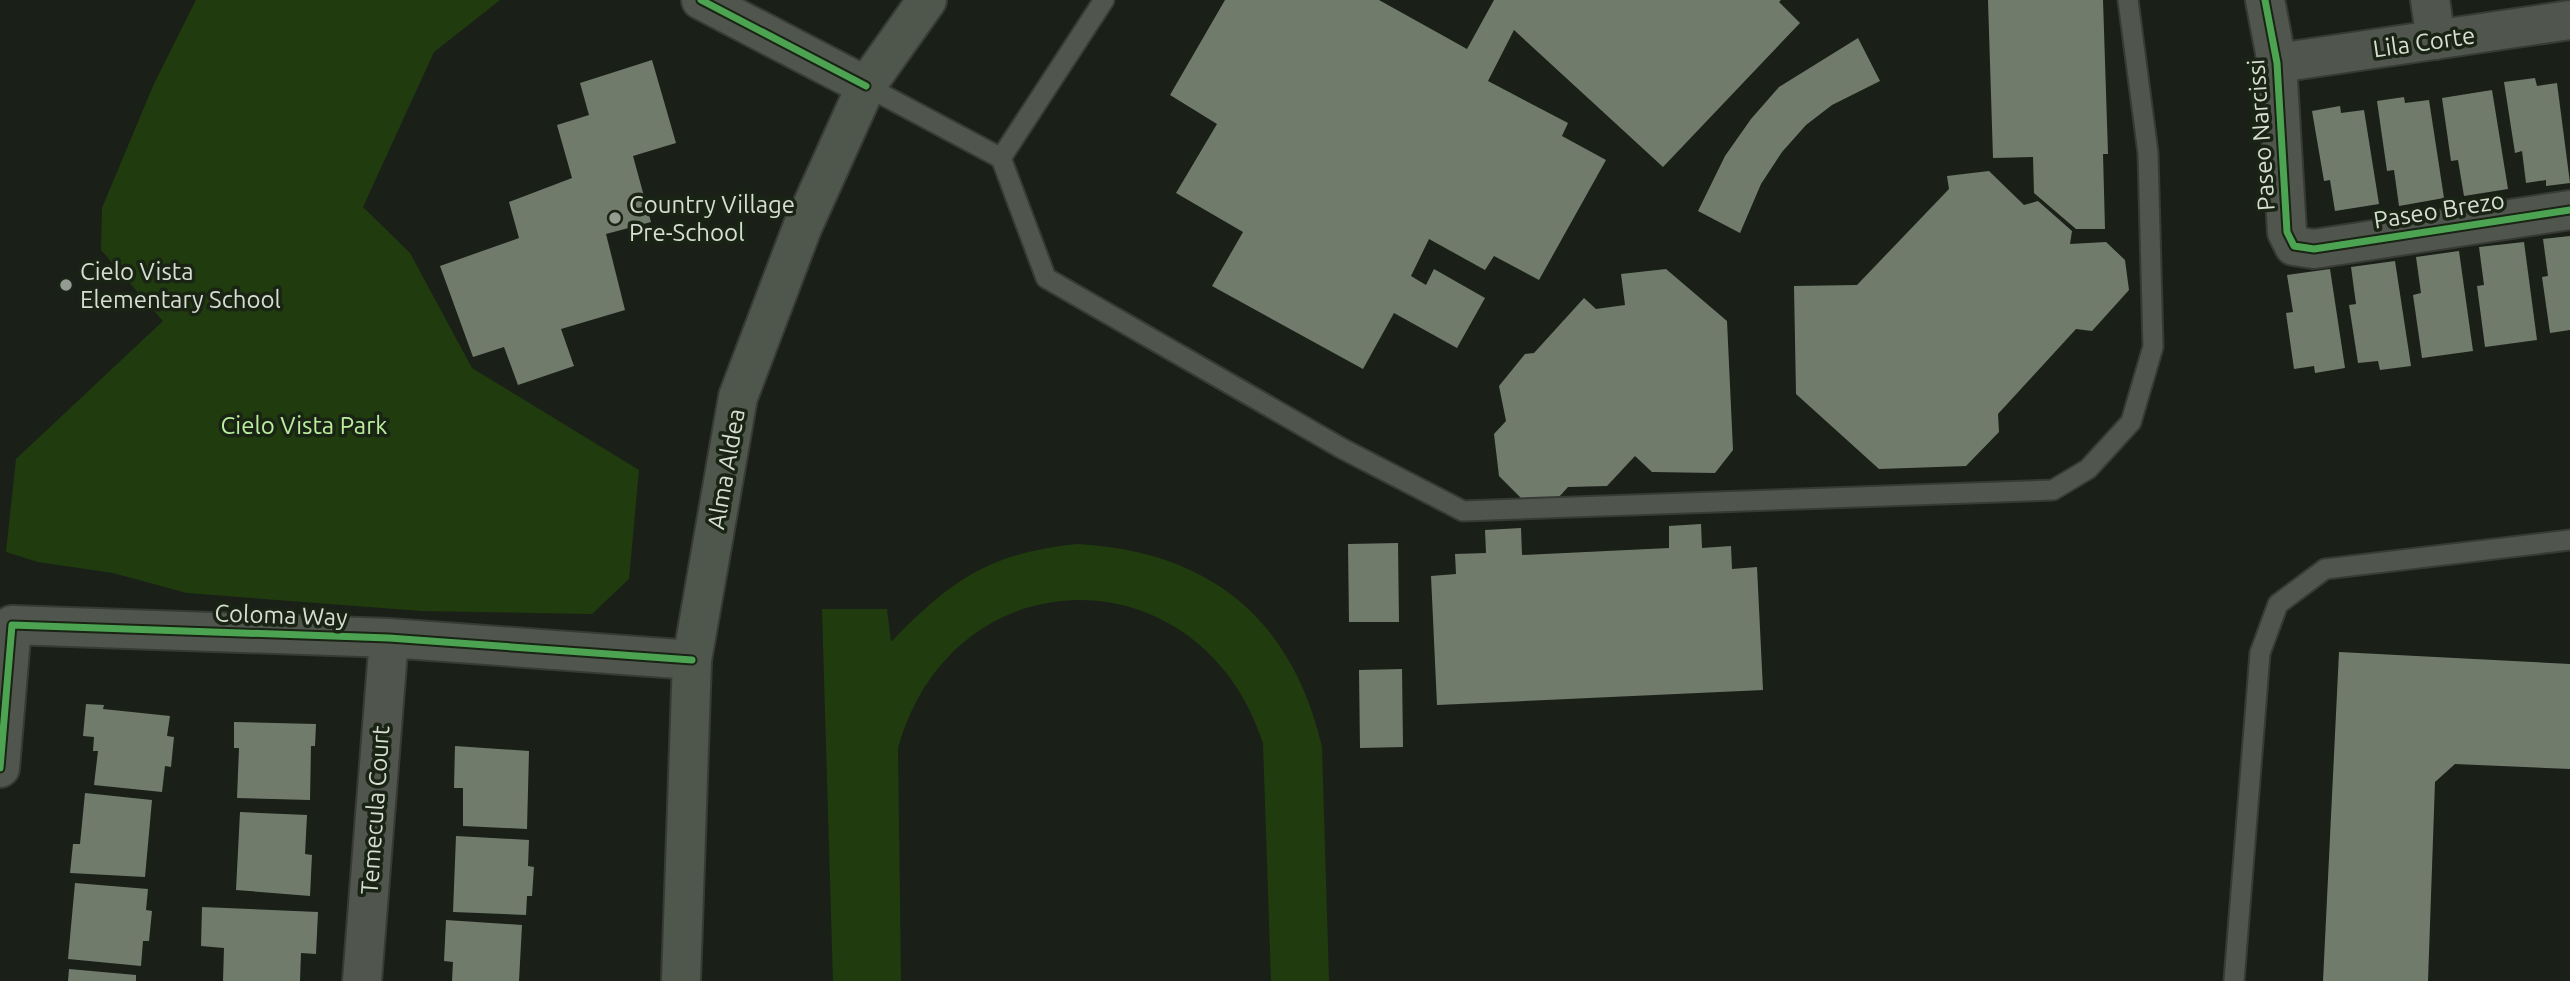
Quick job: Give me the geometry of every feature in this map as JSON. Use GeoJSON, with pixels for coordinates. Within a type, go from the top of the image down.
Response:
{"type":"FeatureCollection","features":[{"type":"Feature","properties":{"kind":"main road","name":"Alma Aldea"},"geometry":{"type":"LineString","coordinates":[[681,981],[692,660],[738,397],[802,228],[866,86],[927,0]]}},
{"type":"Feature","properties":{"kind":"street"},"geometry":{"type":"LineString","coordinates":[[701,0],[866,86]]}},
{"type":"Feature","properties":{"kind":"street","name":"Paseo Narcissi"},"geometry":{"type":"LineString","coordinates":[[2265,0],[2277,63],[2287,232],[2294,246],[2314,249]]}},
{"type":"Feature","properties":{"kind":"street"},"geometry":{"type":"LineString","coordinates":[[2430,0],[2436,40]]}},
{"type":"Feature","properties":{"kind":"street","name":"Lila Corte"},"geometry":{"type":"LineString","coordinates":[[2277,63],[2570,20]]}},
{"type":"Feature","properties":{"kind":"street","name":"Paseo Brezo"},"geometry":{"type":"LineString","coordinates":[[2314,249],[2570,210]]}},
{"type":"Feature","properties":{"kind":"street","name":"Coloma Way"},"geometry":{"type":"LineString","coordinates":[[0,768],[12,625],[389,638],[692,660]]}},
{"type":"Feature","properties":{"kind":"street","name":"Temecula Court"},"geometry":{"type":"LineString","coordinates":[[362,981],[389,638]]}},
{"type":"Feature","properties":{"kind":"lane"},"geometry":{"type":"LineString","coordinates":[[1001,158],[1104,0]]}},
{"type":"Feature","properties":{"kind":"lane"},"geometry":{"type":"LineString","coordinates":[[866,86],[1001,158],[1046,278],[1343,449],[1463,511],[2053,490],[2088,469],[2131,422],[2153,347],[2148,153],[2128,0]]}},
{"type":"Feature","properties":{"kind":"lane"},"geometry":{"type":"LineString","coordinates":[[2234,981],[2260,653],[2278,604],[2325,569],[2570,540]]}},
{"type":"Feature","properties":{"kind":"green space","name":"Cielo Vista Park"},"geometry":{"type":"Polygon","coordinates":[[[196,0],[500,0],[434,52],[363,207],[410,253],[472,368],[639,470],[629,579],[592,614],[422,611],[187,593],[113,573],[38,562],[6,552],[16,459],[163,321],[101,250],[102,208],[153,86],[196,0]]]}},
{"type":"Feature","properties":{"kind":"green space"},"geometry":{"type":"Polygon","coordinates":[[[1077,544],[1124,549],[1167,561],[1205,577],[1238,600],[1266,628],[1290,662],[1308,702],[1322,747],[1329,981],[1271,981],[1263,743],[1232,680],[1188,635],[1135,609],[1078,600],[1021,610],[970,638],[927,684],[898,748],[901,981],[833,981],[822,609],[887,609],[891,642],[933,602],[974,573],[1020,554],[1077,544]]]}},
{"type":"Feature","properties":{"kind":"building"},"geometry":{"type":"Polygon","coordinates":[[[1225,0],[1379,0],[1467,49],[1494,0],[1781,0],[1779,2],[1800,23],[1663,167],[1514,30],[1488,81],[1568,123],[1562,136],[1606,160],[1539,280],[1494,256],[1485,270],[1429,239],[1411,276],[1426,285],[1434,269],[1485,298],[1457,348],[1394,313],[1363,369],[1212,286],[1243,232],[1176,193],[1217,124],[1170,95],[1225,0]]]}},
{"type":"Feature","properties":{"kind":"building"},"geometry":{"type":"Polygon","coordinates":[[[1988,0],[2103,0],[2108,154],[2103,154],[2105,229],[2076,229],[2034,193],[2033,157],[1993,158],[1988,0]]]}},
{"type":"Feature","properties":{"kind":"building"},"geometry":{"type":"Polygon","coordinates":[[[1858,38],[1880,81],[1832,105],[1806,125],[1782,152],[1761,184],[1740,233],[1698,211],[1725,156],[1751,119],[1779,87],[1858,38]]]}},
{"type":"Feature","properties":{"kind":"building","name":"Country Village Pre-School"},"geometry":{"type":"Polygon","coordinates":[[[652,60],[676,143],[633,156],[651,222],[606,234],[625,310],[561,329],[574,366],[518,385],[504,347],[473,357],[440,266],[519,238],[509,202],[572,178],[557,125],[589,115],[580,83],[652,60]]]}},
{"type":"Feature","properties":{"kind":"building"},"geometry":{"type":"Polygon","coordinates":[[[2535,78],[2537,86],[2557,83],[2570,183],[2546,186],[2546,180],[2526,183],[2522,151],[2515,153],[2504,82],[2535,78]]]}},
{"type":"Feature","properties":{"kind":"building"},"geometry":{"type":"Polygon","coordinates":[[[2492,90],[2508,189],[2464,196],[2458,160],[2451,161],[2442,98],[2492,90]]]}},
{"type":"Feature","properties":{"kind":"building"},"geometry":{"type":"Polygon","coordinates":[[[2404,97],[2405,103],[2429,100],[2444,198],[2399,206],[2394,170],[2387,171],[2377,101],[2404,97]]]}},
{"type":"Feature","properties":{"kind":"building"},"geometry":{"type":"Polygon","coordinates":[[[2340,106],[2341,113],[2364,110],[2379,204],[2335,211],[2330,180],[2324,181],[2312,111],[2340,106]]]}},
{"type":"Feature","properties":{"kind":"building"},"geometry":{"type":"Polygon","coordinates":[[[1989,171],[2024,205],[2038,201],[2072,231],[2070,244],[2106,242],[2125,260],[2129,290],[2092,331],[2076,329],[1998,414],[1999,432],[1966,466],[1879,469],[1796,394],[1794,286],[1857,285],[1949,189],[1947,176],[1989,171]]]}},
{"type":"Feature","properties":{"kind":"building"},"geometry":{"type":"Polygon","coordinates":[[[2570,236],[2570,330],[2550,333],[2542,277],[2548,276],[2543,239],[2570,236]]]}},
{"type":"Feature","properties":{"kind":"building"},"geometry":{"type":"Polygon","coordinates":[[[2524,242],[2537,340],[2485,347],[2477,286],[2484,285],[2479,247],[2524,242]]]}},
{"type":"Feature","properties":{"kind":"building"},"geometry":{"type":"Polygon","coordinates":[[[2459,251],[2473,351],[2422,358],[2413,295],[2421,293],[2416,257],[2459,251]]]}},
{"type":"Feature","properties":{"kind":"building"},"geometry":{"type":"Polygon","coordinates":[[[2395,261],[2411,366],[2380,370],[2378,361],[2358,363],[2349,305],[2356,304],[2351,267],[2395,261]]]}},
{"type":"Feature","properties":{"kind":"building"},"geometry":{"type":"Polygon","coordinates":[[[1666,269],[1727,321],[1733,450],[1715,473],[1652,472],[1635,456],[1607,486],[1568,487],[1559,497],[1522,499],[1499,476],[1494,434],[1506,421],[1499,386],[1525,354],[1534,353],[1584,298],[1596,309],[1625,305],[1621,274],[1666,269]]]}},
{"type":"Feature","properties":{"kind":"building"},"geometry":{"type":"Polygon","coordinates":[[[2330,269],[2345,368],[2315,373],[2314,366],[2294,369],[2286,313],[2293,312],[2287,275],[2330,269]]]}},
{"type":"Feature","properties":{"kind":"building"},"geometry":{"type":"Polygon","coordinates":[[[1701,524],[1702,548],[1731,546],[1732,569],[1757,567],[1763,690],[1437,705],[1431,576],[1456,574],[1455,554],[1486,553],[1485,530],[1521,528],[1522,555],[1669,548],[1669,526],[1701,524]]]}},
{"type":"Feature","properties":{"kind":"building"},"geometry":{"type":"Polygon","coordinates":[[[1398,543],[1399,622],[1349,622],[1348,544],[1398,543]]]}},
{"type":"Feature","properties":{"kind":"building"},"geometry":{"type":"Polygon","coordinates":[[[2339,652],[2570,664],[2570,769],[2455,764],[2435,782],[2428,981],[2323,981],[2339,652]]]}},
{"type":"Feature","properties":{"kind":"building"},"geometry":{"type":"Polygon","coordinates":[[[1402,669],[1403,747],[1360,748],[1359,670],[1402,669]]]}},
{"type":"Feature","properties":{"kind":"building"},"geometry":{"type":"Polygon","coordinates":[[[86,704],[104,705],[103,709],[170,716],[167,736],[174,737],[171,767],[165,766],[162,792],[94,785],[98,751],[93,751],[94,737],[83,736],[86,704]]]}},
{"type":"Feature","properties":{"kind":"building"},"geometry":{"type":"Polygon","coordinates":[[[234,722],[316,724],[315,746],[311,746],[310,800],[237,798],[239,748],[234,748],[234,722]]]}},
{"type":"Feature","properties":{"kind":"building"},"geometry":{"type":"Polygon","coordinates":[[[455,746],[529,751],[527,829],[463,826],[463,788],[454,788],[455,746]]]}},
{"type":"Feature","properties":{"kind":"building"},"geometry":{"type":"Polygon","coordinates":[[[85,793],[152,800],[145,877],[70,873],[73,844],[80,844],[85,793]]]}},
{"type":"Feature","properties":{"kind":"building"},"geometry":{"type":"Polygon","coordinates":[[[240,812],[307,815],[305,854],[312,855],[310,896],[236,890],[240,812]]]}},
{"type":"Feature","properties":{"kind":"building"},"geometry":{"type":"Polygon","coordinates":[[[456,836],[529,840],[528,866],[534,867],[532,896],[527,896],[526,915],[453,912],[456,836]]]}},
{"type":"Feature","properties":{"kind":"building"},"geometry":{"type":"Polygon","coordinates":[[[75,883],[148,889],[146,910],[152,911],[149,941],[143,941],[141,966],[68,959],[75,883]]]}},
{"type":"Feature","properties":{"kind":"building"},"geometry":{"type":"Polygon","coordinates":[[[202,907],[318,912],[316,954],[301,953],[300,981],[223,981],[224,948],[201,946],[202,907]]]}},
{"type":"Feature","properties":{"kind":"building"},"geometry":{"type":"Polygon","coordinates":[[[446,920],[522,925],[519,981],[452,981],[453,962],[444,961],[446,920]]]}},
{"type":"Feature","properties":{"kind":"building"},"geometry":{"type":"Polygon","coordinates":[[[69,969],[136,975],[136,981],[68,981],[69,969]]]}},
{"type":"Feature","properties":{"kind":"cycle path"},"geometry":{"type":"LineString","coordinates":[[701,0],[866,86]]}},
{"type":"Feature","properties":{"kind":"cycle path"},"geometry":{"type":"LineString","coordinates":[[2265,0],[2277,63],[2287,232],[2294,246],[2314,249],[2570,210]]}},
{"type":"Feature","properties":{"kind":"cycle path"},"geometry":{"type":"LineString","coordinates":[[0,768],[12,625],[389,638],[692,660]]}},
{"type":"Feature","properties":{"kind":"place","name":"Country Village Pre-School"},"geometry":{"type":"Point","coordinates":[615,218]}},
{"type":"Feature","properties":{"kind":"place","name":"Cielo Vista Elementary School"},"geometry":{"type":"Point","coordinates":[66,285]}}]}
